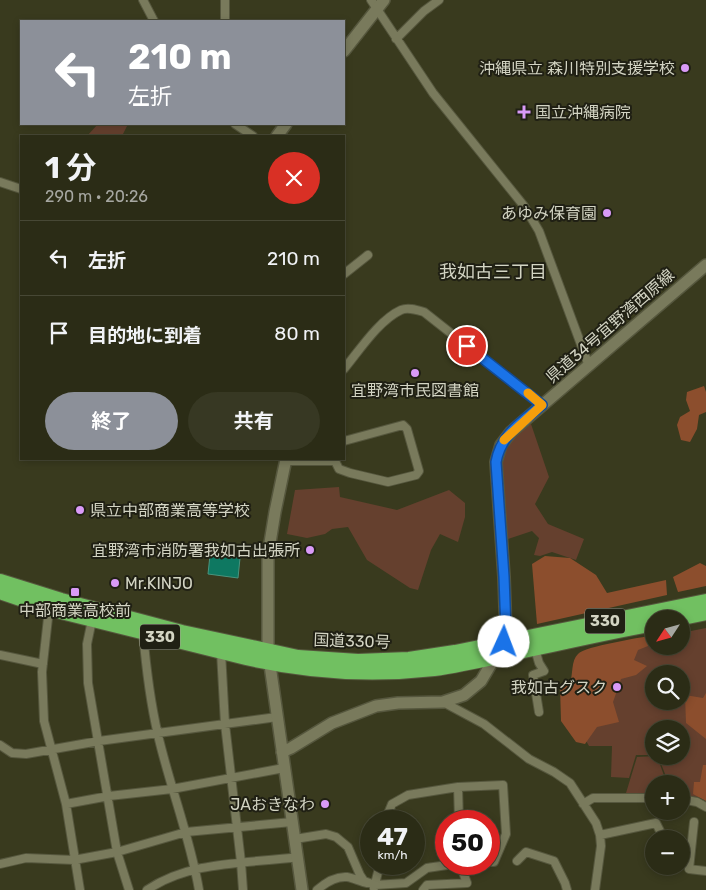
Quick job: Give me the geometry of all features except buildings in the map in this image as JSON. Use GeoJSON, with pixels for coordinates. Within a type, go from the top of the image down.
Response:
{"type":"FeatureCollection","features":[{"type":"Feature","properties":{"kind":"highway","name":"国道330号"},"geometry":{"type":"LineString","coordinates":[[0,581],[61,600],[269,657],[337,671],[374,672],[436,669],[645,626]]}},
{"type":"Feature","properties":{"kind":"highway","name":"国道330号"},"geometry":{"type":"LineString","coordinates":[[0,592],[92,620],[221,652],[269,657],[298,656],[358,661],[383,661],[431,656],[706,601]]}},
{"type":"Feature","properties":{"kind":"highway"},"geometry":{"type":"LineString","coordinates":[[690,616],[706,613]]}},
{"type":"Feature","properties":{"kind":"main road"},"geometry":{"type":"LineString","coordinates":[[345,50],[377,3]]}},
{"type":"Feature","properties":{"kind":"main road","name":"県道34号宜野湾西原線"},"geometry":{"type":"LineString","coordinates":[[282,752],[332,723],[376,706],[398,703],[443,702],[464,695],[477,686],[496,658],[504,642],[506,630],[496,462],[504,440],[542,405],[706,265]]}},
{"type":"Feature","properties":{"kind":"main road"},"geometry":{"type":"LineString","coordinates":[[286,460],[274,512],[268,555],[269,657],[302,890]]}},
{"type":"Feature","properties":{"kind":"street"},"geometry":{"type":"LineString","coordinates":[[142,0],[153,20]]}},
{"type":"Feature","properties":{"kind":"street"},"geometry":{"type":"LineString","coordinates":[[224,0],[225,20]]}},
{"type":"Feature","properties":{"kind":"street"},"geometry":{"type":"LineString","coordinates":[[396,39],[424,11],[439,0]]}},
{"type":"Feature","properties":{"kind":"street"},"geometry":{"type":"LineString","coordinates":[[377,3],[396,39],[433,93],[524,206],[538,231],[589,366]]}},
{"type":"Feature","properties":{"kind":"street"},"geometry":{"type":"LineString","coordinates":[[236,125],[252,135]]}},
{"type":"Feature","properties":{"kind":"street"},"geometry":{"type":"LineString","coordinates":[[0,182],[20,189]]}},
{"type":"Feature","properties":{"kind":"street"},"geometry":{"type":"LineString","coordinates":[[345,273],[368,255]]}},
{"type":"Feature","properties":{"kind":"street"},"geometry":{"type":"LineString","coordinates":[[345,368],[381,325],[402,309],[414,309],[424,312],[542,405]]}},
{"type":"Feature","properties":{"kind":"street"},"geometry":{"type":"LineString","coordinates":[[286,460],[334,460],[339,469],[388,482],[416,475],[419,471],[407,429],[403,425],[345,441]]}},
{"type":"Feature","properties":{"kind":"street"},"geometry":{"type":"LineString","coordinates":[[49,608],[43,664],[44,721],[66,804],[80,890]]}},
{"type":"Feature","properties":{"kind":"street"},"geometry":{"type":"LineString","coordinates":[[92,620],[87,644],[88,683],[109,796],[117,852],[129,890]]}},
{"type":"Feature","properties":{"kind":"street"},"geometry":{"type":"LineString","coordinates":[[143,632],[147,673],[158,734],[172,789],[186,832],[199,890]]}},
{"type":"Feature","properties":{"kind":"street"},"geometry":{"type":"LineString","coordinates":[[535,649],[539,663],[544,671],[533,675],[539,712]]}},
{"type":"Feature","properties":{"kind":"street"},"geometry":{"type":"LineString","coordinates":[[221,652],[225,724],[243,890]]}},
{"type":"Feature","properties":{"kind":"street"},"geometry":{"type":"LineString","coordinates":[[0,655],[43,664]]}},
{"type":"Feature","properties":{"kind":"street"},"geometry":{"type":"LineString","coordinates":[[443,702],[484,724],[529,759],[570,783],[596,823],[600,834],[601,846],[596,890]]}},
{"type":"Feature","properties":{"kind":"street"},"geometry":{"type":"LineString","coordinates":[[0,745],[12,753],[26,754],[99,741],[276,716]]}},
{"type":"Feature","properties":{"kind":"street"},"geometry":{"type":"LineString","coordinates":[[66,804],[109,796],[172,789],[284,768]]}},
{"type":"Feature","properties":{"kind":"street"},"geometry":{"type":"LineString","coordinates":[[390,810],[392,804],[408,795],[431,793],[458,787],[503,785],[506,834],[500,848]]}},
{"type":"Feature","properties":{"kind":"street"},"geometry":{"type":"LineString","coordinates":[[458,787],[459,810]]}},
{"type":"Feature","properties":{"kind":"street"},"geometry":{"type":"LineString","coordinates":[[583,804],[593,798],[645,798]]}},
{"type":"Feature","properties":{"kind":"street"},"geometry":{"type":"LineString","coordinates":[[690,801],[697,802],[706,808]]}},
{"type":"Feature","properties":{"kind":"street"},"geometry":{"type":"LineString","coordinates":[[0,864],[26,858],[74,860],[117,852],[186,832],[292,822]]}},
{"type":"Feature","properties":{"kind":"street"},"geometry":{"type":"LineString","coordinates":[[694,822],[690,869],[706,872]]}},
{"type":"Feature","properties":{"kind":"street"},"geometry":{"type":"LineString","coordinates":[[600,834],[656,823],[660,830]]}},
{"type":"Feature","properties":{"kind":"street"},"geometry":{"type":"LineString","coordinates":[[295,839],[326,834],[336,837],[348,848],[364,881],[372,886]]}},
{"type":"Feature","properties":{"kind":"street"},"geometry":{"type":"LineString","coordinates":[[517,861],[526,852],[554,861],[566,883],[567,890]]}},
{"type":"Feature","properties":{"kind":"street"},"geometry":{"type":"LineString","coordinates":[[147,890],[186,871],[241,862],[298,857]]}},
{"type":"Feature","properties":{"kind":"street"},"geometry":{"type":"LineString","coordinates":[[317,890],[335,879],[348,877],[372,886],[406,884],[427,868],[435,867]]}},
{"type":"Feature","properties":{"kind":"street"},"geometry":{"type":"LineString","coordinates":[[423,890],[427,885],[466,886]]}},
{"type":"Feature","properties":{"kind":"shaded area"},"geometry":{"type":"Polygon","coordinates":[[[97,125],[128,125],[122,135],[88,135],[97,125]]]}},
{"type":"Feature","properties":{"kind":"shaded area"},"geometry":{"type":"Polygon","coordinates":[[[704,386],[706,392],[706,412],[699,415],[697,429],[690,442],[681,440],[677,425],[680,417],[690,411],[686,400],[687,392],[704,386]]]}},
{"type":"Feature","properties":{"kind":"shaded area"},"geometry":{"type":"Polygon","coordinates":[[[531,424],[549,477],[535,504],[548,524],[584,539],[576,560],[552,552],[540,556],[534,555],[539,538],[532,531],[508,539],[501,459],[514,435],[531,424]]]}},
{"type":"Feature","properties":{"kind":"shaded area"},"geometry":{"type":"Polygon","coordinates":[[[339,487],[340,497],[397,510],[449,490],[465,503],[465,517],[458,542],[440,534],[431,550],[418,590],[410,588],[367,560],[348,527],[332,529],[325,534],[307,538],[287,534],[295,490],[339,487]]]}},
{"type":"Feature","properties":{"kind":"shaded area"},"geometry":{"type":"Polygon","coordinates":[[[545,556],[570,558],[596,575],[607,593],[666,580],[667,595],[537,624],[532,564],[545,556]]]}},
{"type":"Feature","properties":{"kind":"shaded area"},"geometry":{"type":"Polygon","coordinates":[[[700,563],[706,566],[706,586],[678,592],[673,577],[700,563]]]}},
{"type":"Feature","properties":{"kind":"shaded area"},"geometry":{"type":"Polygon","coordinates":[[[706,628],[706,800],[690,797],[690,775],[665,775],[662,765],[690,765],[690,720],[645,720],[645,755],[636,755],[629,778],[611,777],[612,746],[589,746],[567,707],[577,667],[645,641],[645,655],[690,655],[690,631],[706,628]]]}},
{"type":"Feature","properties":{"kind":"shaded area"},"geometry":{"type":"Polygon","coordinates":[[[645,637],[645,647],[638,650],[634,660],[645,665],[645,668],[636,675],[621,679],[613,702],[619,722],[597,727],[585,744],[576,742],[561,721],[560,687],[570,684],[573,664],[578,654],[591,648],[645,637]]]}},
{"type":"Feature","properties":{"kind":"shaded area"},"geometry":{"type":"Polygon","coordinates":[[[706,693],[706,739],[690,726],[690,720],[686,720],[686,710],[690,710],[690,696],[703,698],[706,693]]]}},
{"type":"Feature","properties":{"kind":"shaded area"},"geometry":{"type":"Polygon","coordinates":[[[637,757],[645,757],[645,765],[660,765],[664,775],[645,775],[645,793],[626,793],[637,757]]]}},
{"type":"Feature","properties":{"kind":"shaded area"},"geometry":{"type":"Polygon","coordinates":[[[703,765],[706,765],[706,801],[693,794],[694,782],[700,782],[703,765]]]}},
{"type":"Feature","properties":{"kind":"water"},"geometry":{"type":"Polygon","coordinates":[[[210,555],[240,558],[238,578],[208,574],[210,555]]]}},
{"type":"Feature","properties":{"kind":"slow traffic"},"geometry":{"type":"LineString","coordinates":[[504,440],[542,405],[528,393]]}},
{"type":"Feature","properties":{"kind":"place","name":"沖縄県立 森川特別支援学校"},"geometry":{"type":"Point","coordinates":[685,68]}},
{"type":"Feature","properties":{"kind":"place","name":"国立沖縄病院"},"geometry":{"type":"Point","coordinates":[524,112]}},
{"type":"Feature","properties":{"kind":"place","name":"あゆみ保育園"},"geometry":{"type":"Point","coordinates":[607,213]}},
{"type":"Feature","properties":{"kind":"place","name":"宜野湾市民図書館"},"geometry":{"type":"Point","coordinates":[415,373]}},
{"type":"Feature","properties":{"kind":"place","name":"県立中部商業高等学校"},"geometry":{"type":"Point","coordinates":[80,510]}},
{"type":"Feature","properties":{"kind":"place","name":"宜野湾市消防署我如古出張所"},"geometry":{"type":"Point","coordinates":[310,550]}},
{"type":"Feature","properties":{"kind":"place","name":"Mr.KINJO"},"geometry":{"type":"Point","coordinates":[115,583]}},
{"type":"Feature","properties":{"kind":"place","name":"中部商業高校前"},"geometry":{"type":"Point","coordinates":[75,592]}},
{"type":"Feature","properties":{"kind":"place","name":"我如古グスク"},"geometry":{"type":"Point","coordinates":[617,687]}},
{"type":"Feature","properties":{"kind":"place","name":"JAおきなわ"},"geometry":{"type":"Point","coordinates":[325,804]}},
{"type":"Feature","properties":{"kind":"district","name":"我如古三丁目"},"geometry":{"type":"Point","coordinates":[493,272]}},
{"type":"Feature","properties":{"kind":"route"},"geometry":{"type":"LineString","coordinates":[[467,346],[542,405],[504,440],[496,462],[506,611],[506,636],[504,642]]}}]}
